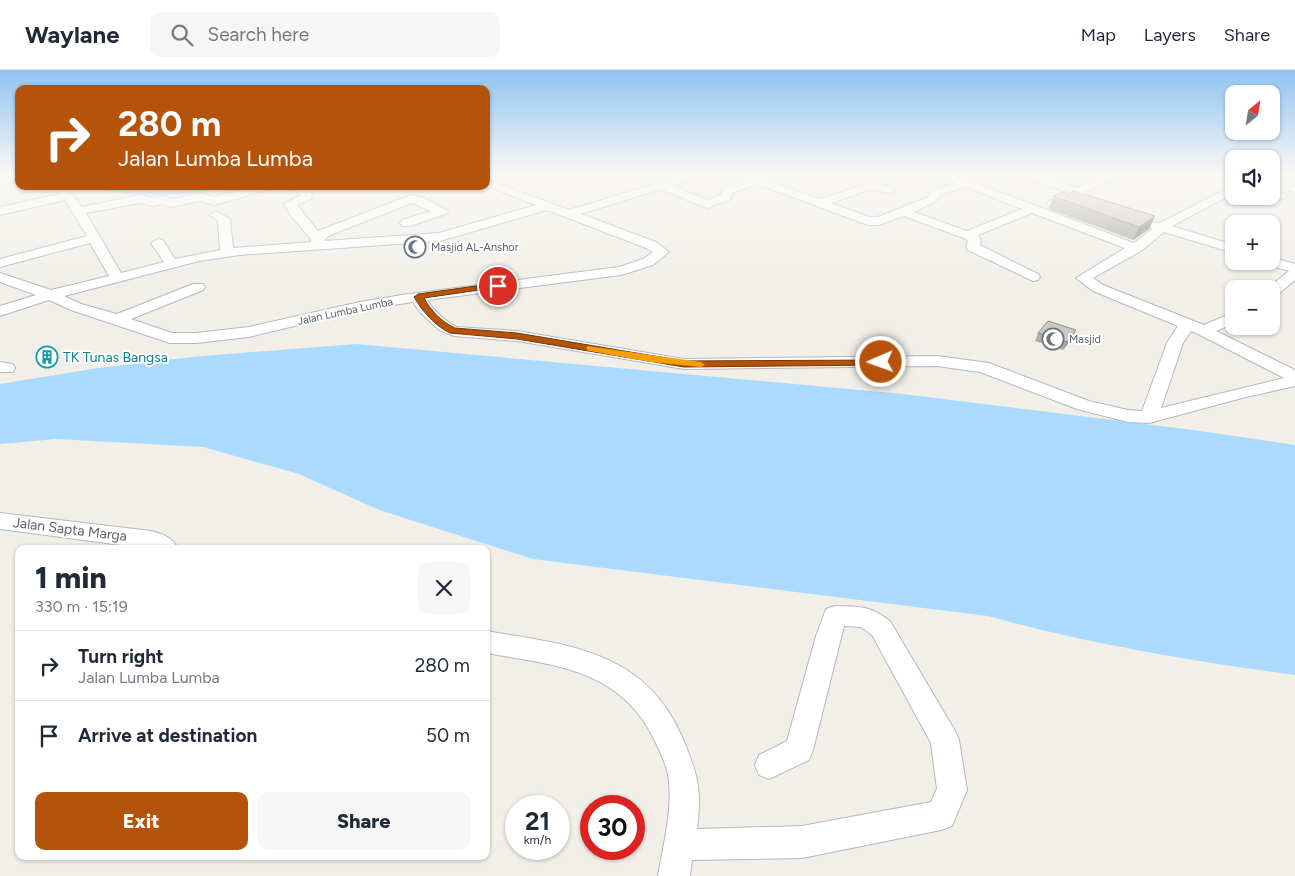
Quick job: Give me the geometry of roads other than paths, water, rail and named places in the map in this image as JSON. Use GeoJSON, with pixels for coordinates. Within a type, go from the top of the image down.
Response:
{"type":"FeatureCollection","features":[{"type":"Feature","properties":{"kind":"street"},"geometry":{"type":"LineString","coordinates":[[79,211],[117,278]]}},
{"type":"Feature","properties":{"kind":"street"},"geometry":{"type":"LineString","coordinates":[[294,211],[317,242]]}},
{"type":"Feature","properties":{"kind":"street"},"geometry":{"type":"LineString","coordinates":[[317,242],[326,232],[381,211]]}},
{"type":"Feature","properties":{"kind":"street"},"geometry":{"type":"LineString","coordinates":[[406,223],[441,211]]}},
{"type":"Feature","properties":{"kind":"street"},"geometry":{"type":"LineString","coordinates":[[0,311],[117,278],[227,253],[317,242],[385,242],[440,237],[531,211]]}},
{"type":"Feature","properties":{"kind":"street"},"geometry":{"type":"LineString","coordinates":[[559,211],[568,214],[579,211]]}},
{"type":"Feature","properties":{"kind":"street"},"geometry":{"type":"LineString","coordinates":[[841,211],[872,222],[907,211]]}},
{"type":"Feature","properties":{"kind":"street"},"geometry":{"type":"LineString","coordinates":[[904,212],[970,235],[1033,211]]}},
{"type":"Feature","properties":{"kind":"street"},"geometry":{"type":"LineString","coordinates":[[1037,211],[1136,248]]}},
{"type":"Feature","properties":{"kind":"street"},"geometry":{"type":"LineString","coordinates":[[1192,211],[1162,227],[1136,248],[1083,277],[1084,280],[1098,288],[1204,331],[1295,377]]}},
{"type":"Feature","properties":{"kind":"street","name":"Jalan Lumba Lumba"},"geometry":{"type":"LineString","coordinates":[[0,276],[76,307],[118,319],[170,338],[196,338],[249,332],[373,304],[613,273],[638,266],[662,252],[651,245],[568,214]]}},
{"type":"Feature","properties":{"kind":"street"},"geometry":{"type":"LineString","coordinates":[[216,215],[224,219],[227,253]]}},
{"type":"Feature","properties":{"kind":"street"},"geometry":{"type":"LineString","coordinates":[[1143,221],[1225,246]]}},
{"type":"Feature","properties":{"kind":"street"},"geometry":{"type":"LineString","coordinates":[[970,235],[975,240],[973,246],[1033,277]]}},
{"type":"Feature","properties":{"kind":"street"},"geometry":{"type":"LineString","coordinates":[[0,263],[93,238]]}},
{"type":"Feature","properties":{"kind":"street"},"geometry":{"type":"LineString","coordinates":[[158,243],[172,264]]}},
{"type":"Feature","properties":{"kind":"street"},"geometry":{"type":"LineString","coordinates":[[1280,264],[1295,268]]}},
{"type":"Feature","properties":{"kind":"street"},"geometry":{"type":"LineString","coordinates":[[1280,286],[1295,273]]}},
{"type":"Feature","properties":{"kind":"street"},"geometry":{"type":"LineString","coordinates":[[118,319],[198,288]]}},
{"type":"Feature","properties":{"kind":"street"},"geometry":{"type":"LineString","coordinates":[[418,297],[425,309],[445,327],[460,332],[517,336],[684,364],[937,361],[966,364],[996,371],[1096,408],[1128,416],[1150,417],[1244,392],[1295,381]]}},
{"type":"Feature","properties":{"kind":"street"},"geometry":{"type":"LineString","coordinates":[[1204,331],[1225,321]]}},
{"type":"Feature","properties":{"kind":"street"},"geometry":{"type":"LineString","coordinates":[[1150,417],[1175,343],[1187,325]]}},
{"type":"Feature","properties":{"kind":"street","name":"Jalan Sapta Marga"},"geometry":{"type":"LineString","coordinates":[[0,521],[151,539],[162,545]]}},
{"type":"Feature","properties":{"kind":"street"},"geometry":{"type":"LineString","coordinates":[[678,845],[802,842],[941,815],[952,790],[945,740],[881,628],[866,617],[836,616],[828,636],[799,750],[769,765]]}},
{"type":"Feature","properties":{"kind":"street"},"geometry":{"type":"LineString","coordinates":[[490,643],[576,659],[612,674],[636,690],[661,723],[684,780],[682,829],[674,876]]}},
{"type":"Feature","properties":{"kind":"water"},"geometry":{"type":"Polygon","coordinates":[[[356,344],[903,394],[1193,430],[1295,445],[1295,675],[1140,651],[988,616],[533,559],[379,510],[299,474],[203,447],[57,439],[0,444],[0,384],[98,368],[202,356],[356,344]]]}},
{"type":"Feature","properties":{"kind":"place","name":"Masjid AL-Anshor"},"geometry":{"type":"Point","coordinates":[415,247]}},
{"type":"Feature","properties":{"kind":"place","name":"Masjid"},"geometry":{"type":"Point","coordinates":[1053,339]}},
{"type":"Feature","properties":{"kind":"place","name":"TK Tunas Bangsa"},"geometry":{"type":"Point","coordinates":[47,357]}}]}
